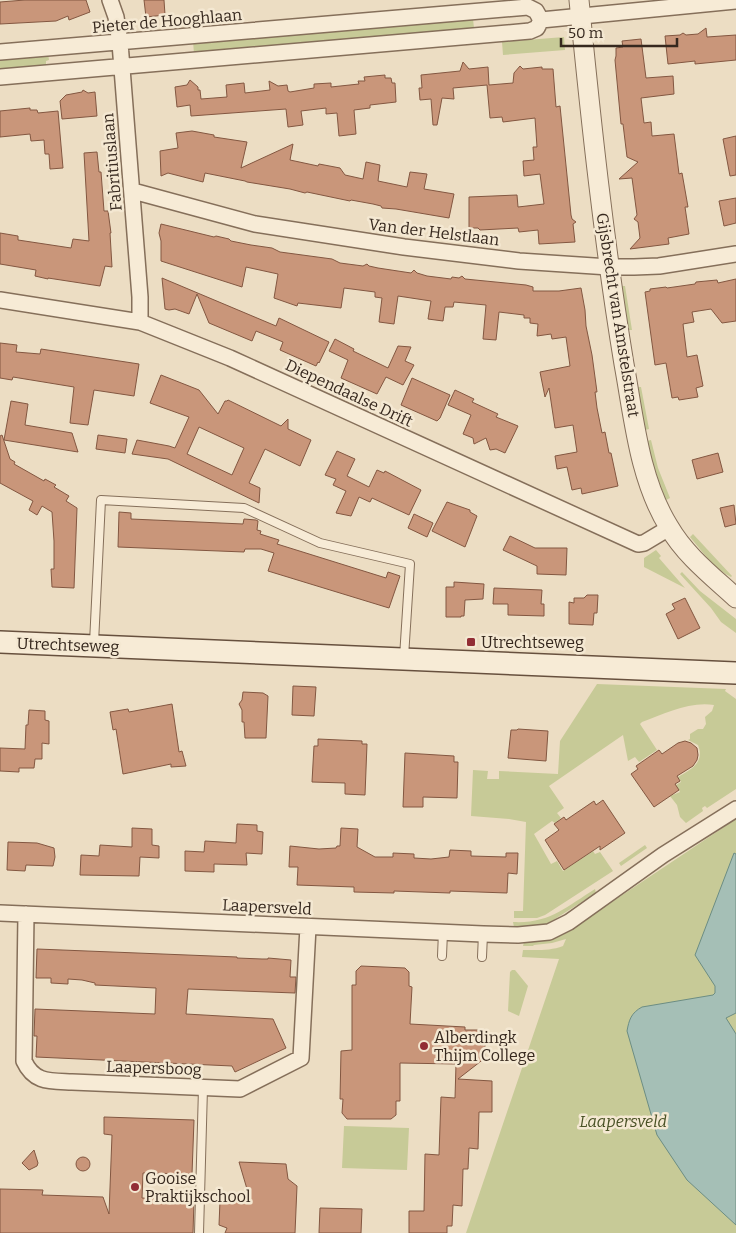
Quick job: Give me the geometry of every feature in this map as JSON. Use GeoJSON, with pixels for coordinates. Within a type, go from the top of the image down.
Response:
{"type":"FeatureCollection","features":[{"type":"Feature","properties":{"kind":"main road","name":"Utrechtseweg"},"geometry":{"type":"LineString","coordinates":[[0,642],[736,674]]}},
{"type":"Feature","properties":{"kind":"street","name":"Fabritiuslaan"},"geometry":{"type":"LineString","coordinates":[[110,0],[116,17],[120,43],[133,191],[140,322]]}},
{"type":"Feature","properties":{"kind":"street"},"geometry":{"type":"LineString","coordinates":[[0,77],[530,31],[537,28],[541,20],[579,8],[736,1]]}},
{"type":"Feature","properties":{"kind":"street","name":"Pieter de Hooghlaan"},"geometry":{"type":"LineString","coordinates":[[0,52],[528,7],[536,11],[541,20]]}},
{"type":"Feature","properties":{"kind":"street","name":"Gijsbrecht van Amstelstraat"},"geometry":{"type":"LineString","coordinates":[[579,8],[609,267],[637,438],[656,502],[669,528],[697,562],[736,598]]}},
{"type":"Feature","properties":{"kind":"street","name":"Van der Helstlaan"},"geometry":{"type":"LineString","coordinates":[[133,191],[254,224],[404,247],[509,260],[609,267],[659,266],[736,254]]}},
{"type":"Feature","properties":{"kind":"street","name":"Diependaalse Drift"},"geometry":{"type":"LineString","coordinates":[[0,300],[140,322],[230,358],[638,544],[644,543],[669,528]]}},
{"type":"Feature","properties":{"kind":"street","name":"Laapersveld"},"geometry":{"type":"LineString","coordinates":[[0,913],[483,934],[518,935],[549,932],[569,922],[663,855],[736,809]]}},
{"type":"Feature","properties":{"kind":"street","name":"Laapersboog"},"geometry":{"type":"LineString","coordinates":[[26,914],[24,1061],[28,1070],[37,1078],[47,1081],[240,1088],[301,1058],[308,927]]}},
{"type":"Feature","properties":{"kind":"lane"},"geometry":{"type":"LineString","coordinates":[[94,646],[101,500],[244,508],[320,543],[410,564],[404,660]]}},
{"type":"Feature","properties":{"kind":"lane"},"geometry":{"type":"LineString","coordinates":[[442,956],[443,932]]}},
{"type":"Feature","properties":{"kind":"lane"},"geometry":{"type":"LineString","coordinates":[[482,958],[483,934]]}},
{"type":"Feature","properties":{"kind":"lane"},"geometry":{"type":"LineString","coordinates":[[199,1233],[203,1088]]}},
{"type":"Feature","properties":{"kind":"green space"},"geometry":{"type":"Polygon","coordinates":[[[473,19],[474,28],[467,29],[467,31],[194,54],[193,41],[473,19]]]}},
{"type":"Feature","properties":{"kind":"green space"},"geometry":{"type":"Polygon","coordinates":[[[564,37],[565,50],[503,55],[502,42],[564,37]]]}},
{"type":"Feature","properties":{"kind":"green space"},"geometry":{"type":"Polygon","coordinates":[[[48,53],[49,60],[46,61],[46,64],[49,64],[49,66],[0,70],[0,57],[48,53]]]}},
{"type":"Feature","properties":{"kind":"green space"},"geometry":{"type":"Polygon","coordinates":[[[621,286],[625,286],[632,330],[628,330],[621,286]]]}},
{"type":"Feature","properties":{"kind":"green space"},"geometry":{"type":"Polygon","coordinates":[[[637,387],[641,387],[649,429],[645,430],[637,387]]]}},
{"type":"Feature","properties":{"kind":"green space"},"geometry":{"type":"Polygon","coordinates":[[[651,440],[658,468],[670,498],[666,500],[655,471],[647,441],[651,440]]]}},
{"type":"Feature","properties":{"kind":"green space"},"geometry":{"type":"Polygon","coordinates":[[[693,534],[731,577],[709,559],[690,537],[693,534]]]}},
{"type":"Feature","properties":{"kind":"green space"},"geometry":{"type":"Polygon","coordinates":[[[656,550],[661,556],[659,558],[685,588],[644,567],[644,558],[656,550]]]}},
{"type":"Feature","properties":{"kind":"green space"},"geometry":{"type":"Polygon","coordinates":[[[682,572],[700,591],[736,619],[736,633],[721,622],[680,574],[682,572]]]}},
{"type":"Feature","properties":{"kind":"green space"},"geometry":{"type":"Polygon","coordinates":[[[597,684],[726,689],[725,691],[736,699],[736,789],[707,808],[705,806],[702,808],[703,811],[686,823],[680,817],[677,805],[670,796],[680,792],[676,785],[681,782],[678,777],[692,768],[700,756],[698,745],[688,740],[690,739],[690,734],[698,729],[703,729],[706,724],[705,717],[712,711],[714,705],[705,704],[686,707],[642,722],[640,724],[657,750],[639,762],[635,757],[628,761],[623,735],[549,786],[564,808],[557,813],[561,818],[555,823],[552,821],[534,834],[551,864],[557,861],[563,871],[593,851],[595,854],[600,852],[613,871],[545,915],[537,918],[514,918],[514,911],[523,911],[526,822],[471,816],[473,770],[488,771],[487,779],[499,779],[499,771],[558,774],[560,741],[597,684]]]}},
{"type":"Feature","properties":{"kind":"green space","name":"Laapersveld"},"geometry":{"type":"Polygon","coordinates":[[[736,819],[736,1233],[466,1233],[559,959],[522,957],[523,950],[558,948],[563,946],[566,939],[533,946],[523,946],[524,942],[548,940],[564,934],[736,819]]]}},
{"type":"Feature","properties":{"kind":"green space"},"geometry":{"type":"Polygon","coordinates":[[[645,845],[647,848],[621,866],[619,863],[645,845]]]}},
{"type":"Feature","properties":{"kind":"green space"},"geometry":{"type":"Polygon","coordinates":[[[595,889],[596,893],[547,924],[530,928],[514,927],[513,922],[537,920],[557,913],[595,889]]]}},
{"type":"Feature","properties":{"kind":"green space"},"geometry":{"type":"Polygon","coordinates":[[[515,970],[528,986],[519,1016],[508,1011],[510,972],[515,970]]]}},
{"type":"Feature","properties":{"kind":"green space"},"geometry":{"type":"Polygon","coordinates":[[[344,1126],[409,1128],[407,1170],[342,1168],[344,1126]]]}},
{"type":"Feature","properties":{"kind":"water"},"geometry":{"type":"Polygon","coordinates":[[[734,853],[736,854],[736,1013],[726,1018],[736,1034],[736,1225],[687,1180],[657,1135],[627,1031],[631,1017],[642,1007],[713,995],[715,993],[715,986],[695,955],[734,853]]]}},
{"type":"Feature","properties":{"kind":"building"},"geometry":{"type":"Polygon","coordinates":[[[86,0],[90,12],[69,20],[68,16],[56,21],[0,24],[0,2],[86,0]]]}},
{"type":"Feature","properties":{"kind":"building"},"geometry":{"type":"Polygon","coordinates":[[[144,0],[164,0],[165,15],[146,17],[144,0]]]}},
{"type":"Feature","properties":{"kind":"building"},"geometry":{"type":"Polygon","coordinates":[[[706,28],[707,37],[736,35],[736,60],[695,64],[695,61],[668,64],[665,36],[683,33],[686,35],[698,34],[706,28]]]}},
{"type":"Feature","properties":{"kind":"building"},"geometry":{"type":"Polygon","coordinates":[[[641,39],[646,78],[673,76],[674,94],[641,98],[644,123],[651,122],[652,136],[674,134],[679,174],[682,173],[688,207],[685,207],[689,234],[668,238],[669,244],[630,249],[640,238],[638,222],[634,219],[637,215],[632,178],[619,179],[638,162],[627,157],[623,124],[621,124],[615,60],[616,48],[623,47],[622,41],[641,39]]]}},
{"type":"Feature","properties":{"kind":"building"},"geometry":{"type":"Polygon","coordinates":[[[463,62],[469,69],[488,67],[489,85],[513,83],[514,73],[520,66],[523,69],[542,67],[542,69],[553,69],[556,107],[560,106],[571,215],[572,219],[576,222],[573,224],[575,242],[539,244],[538,230],[519,232],[518,228],[480,230],[478,228],[469,228],[469,197],[517,195],[518,207],[544,204],[540,174],[524,176],[523,161],[534,160],[533,147],[537,147],[535,118],[503,122],[502,117],[490,118],[487,85],[453,88],[454,99],[442,98],[437,125],[433,125],[431,99],[420,100],[419,88],[422,88],[421,75],[460,71],[463,62]]]}},
{"type":"Feature","properties":{"kind":"building"},"geometry":{"type":"Polygon","coordinates":[[[385,75],[385,78],[391,78],[392,83],[395,83],[396,102],[370,105],[370,108],[354,110],[356,134],[339,136],[337,113],[326,114],[326,108],[301,111],[303,125],[288,127],[286,109],[191,116],[190,105],[177,107],[175,87],[187,85],[190,80],[200,90],[201,99],[227,97],[226,85],[244,83],[245,93],[270,90],[269,81],[278,86],[287,85],[290,92],[314,88],[314,84],[331,83],[331,87],[359,84],[358,81],[365,81],[364,77],[385,75]]]}},
{"type":"Feature","properties":{"kind":"building"},"geometry":{"type":"Polygon","coordinates":[[[83,90],[88,93],[95,92],[97,116],[62,119],[60,101],[66,95],[82,92],[83,90]]]}},
{"type":"Feature","properties":{"kind":"building"},"geometry":{"type":"Polygon","coordinates":[[[30,108],[30,110],[37,110],[38,113],[58,111],[63,168],[50,169],[49,154],[45,154],[44,140],[31,141],[30,134],[0,137],[0,111],[30,108]]]}},
{"type":"Feature","properties":{"kind":"building"},"geometry":{"type":"Polygon","coordinates":[[[192,131],[214,135],[214,137],[247,142],[241,168],[293,144],[290,160],[318,166],[319,164],[340,168],[345,175],[363,179],[366,162],[380,165],[378,181],[407,187],[410,172],[427,174],[424,189],[454,194],[449,218],[382,208],[373,204],[305,193],[205,173],[203,182],[168,173],[161,176],[160,151],[178,148],[176,133],[192,131]]]}},
{"type":"Feature","properties":{"kind":"building"},"geometry":{"type":"Polygon","coordinates":[[[736,136],[736,175],[730,176],[723,139],[736,136]]]}},
{"type":"Feature","properties":{"kind":"building"},"geometry":{"type":"Polygon","coordinates":[[[97,152],[99,172],[101,172],[104,211],[108,211],[111,233],[112,267],[105,266],[100,286],[48,279],[35,276],[36,270],[0,264],[0,233],[18,236],[18,240],[71,248],[73,239],[89,241],[84,153],[97,152]]]}},
{"type":"Feature","properties":{"kind":"building"},"geometry":{"type":"Polygon","coordinates":[[[736,198],[736,223],[724,226],[719,201],[736,198]]]}},
{"type":"Feature","properties":{"kind":"building"},"geometry":{"type":"Polygon","coordinates":[[[161,224],[231,241],[272,248],[280,252],[332,259],[340,263],[363,266],[367,264],[378,268],[411,273],[414,270],[427,276],[451,279],[452,277],[459,278],[462,276],[465,279],[526,285],[533,287],[533,291],[559,291],[581,288],[597,392],[595,392],[597,408],[602,433],[605,432],[609,453],[611,453],[618,486],[582,494],[581,488],[572,490],[567,467],[557,469],[555,456],[577,452],[573,425],[555,428],[549,388],[545,397],[540,372],[570,366],[566,337],[552,339],[551,334],[537,336],[538,324],[530,323],[530,318],[524,318],[524,315],[499,312],[496,340],[483,339],[486,305],[454,302],[453,307],[445,307],[443,321],[428,319],[431,301],[398,296],[394,324],[379,322],[382,298],[375,297],[375,292],[344,288],[341,308],[298,303],[297,306],[274,298],[278,274],[246,267],[242,287],[161,261],[159,233],[161,224]]]}},
{"type":"Feature","properties":{"kind":"building"},"geometry":{"type":"Polygon","coordinates":[[[162,278],[276,326],[279,318],[329,342],[316,366],[280,350],[283,342],[256,331],[252,341],[209,323],[197,294],[189,314],[175,309],[165,309],[162,278]]]}},
{"type":"Feature","properties":{"kind":"building"},"geometry":{"type":"Polygon","coordinates":[[[736,279],[736,321],[722,323],[711,309],[692,312],[694,322],[683,324],[687,357],[697,355],[703,386],[696,388],[698,397],[679,400],[678,397],[672,398],[666,363],[655,365],[645,292],[650,291],[650,289],[695,284],[696,282],[717,280],[718,283],[736,279]]]}},
{"type":"Feature","properties":{"kind":"building"},"geometry":{"type":"Polygon","coordinates":[[[335,339],[354,349],[353,351],[388,368],[398,346],[411,347],[405,361],[414,365],[403,385],[386,377],[377,394],[341,378],[348,360],[329,351],[335,339]]]}},
{"type":"Feature","properties":{"kind":"building"},"geometry":{"type":"Polygon","coordinates":[[[0,343],[17,345],[16,352],[40,354],[41,349],[139,364],[134,396],[94,390],[88,425],[70,423],[74,387],[13,377],[12,380],[0,378],[0,343]]]}},
{"type":"Feature","properties":{"kind":"building"},"geometry":{"type":"Polygon","coordinates":[[[161,375],[199,390],[218,414],[225,401],[228,400],[281,426],[288,419],[288,429],[311,440],[300,466],[265,449],[249,483],[260,488],[259,503],[168,459],[132,454],[137,440],[175,448],[189,417],[150,403],[161,375]],[[199,427],[187,454],[232,475],[244,448],[199,427]]]}},
{"type":"Feature","properties":{"kind":"building"},"geometry":{"type":"Polygon","coordinates":[[[412,378],[450,395],[437,421],[401,405],[412,378]]]}},
{"type":"Feature","properties":{"kind":"building"},"geometry":{"type":"Polygon","coordinates":[[[455,390],[474,399],[472,402],[498,414],[496,417],[518,426],[505,453],[496,449],[490,450],[486,438],[474,444],[473,438],[463,434],[471,415],[448,405],[455,390]]]}},
{"type":"Feature","properties":{"kind":"building"},"geometry":{"type":"Polygon","coordinates":[[[11,401],[28,404],[25,425],[72,433],[78,452],[4,440],[11,401]]]}},
{"type":"Feature","properties":{"kind":"building"},"geometry":{"type":"Polygon","coordinates":[[[2,435],[10,459],[15,462],[14,464],[44,481],[45,479],[56,485],[54,487],[69,496],[66,501],[77,508],[74,588],[52,587],[51,569],[54,569],[54,541],[52,512],[42,506],[37,515],[29,510],[33,501],[0,483],[0,436],[2,435]]]}},
{"type":"Feature","properties":{"kind":"building"},"geometry":{"type":"Polygon","coordinates":[[[98,435],[127,439],[125,453],[96,449],[98,435]]]}},
{"type":"Feature","properties":{"kind":"building"},"geometry":{"type":"Polygon","coordinates":[[[337,451],[355,459],[347,476],[369,487],[377,470],[384,473],[385,471],[421,490],[409,515],[372,498],[370,502],[359,497],[351,516],[336,513],[346,491],[333,485],[336,479],[325,475],[337,451]]]}},
{"type":"Feature","properties":{"kind":"building"},"geometry":{"type":"Polygon","coordinates":[[[718,453],[723,472],[697,479],[692,460],[718,453]]]}},
{"type":"Feature","properties":{"kind":"building"},"geometry":{"type":"Polygon","coordinates":[[[447,502],[470,510],[470,512],[477,516],[465,547],[432,531],[447,502]]]}},
{"type":"Feature","properties":{"kind":"building"},"geometry":{"type":"Polygon","coordinates":[[[734,505],[736,524],[725,527],[720,508],[734,505]]]}},
{"type":"Feature","properties":{"kind":"building"},"geometry":{"type":"Polygon","coordinates":[[[119,512],[131,513],[131,519],[243,524],[244,519],[256,520],[258,521],[257,530],[261,531],[260,534],[279,540],[277,544],[386,578],[388,572],[400,576],[389,608],[268,571],[274,553],[261,549],[245,549],[244,552],[118,547],[119,512]]]}},
{"type":"Feature","properties":{"kind":"building"},"geometry":{"type":"Polygon","coordinates":[[[414,514],[433,523],[427,537],[408,528],[414,514]]]}},
{"type":"Feature","properties":{"kind":"building"},"geometry":{"type":"Polygon","coordinates":[[[510,536],[535,548],[567,548],[566,575],[537,574],[537,566],[503,550],[510,536]]]}},
{"type":"Feature","properties":{"kind":"building"},"geometry":{"type":"Polygon","coordinates":[[[454,582],[484,584],[483,599],[465,600],[464,616],[446,617],[446,587],[454,587],[454,582]]]}},
{"type":"Feature","properties":{"kind":"building"},"geometry":{"type":"Polygon","coordinates":[[[494,588],[542,590],[541,604],[544,604],[544,616],[508,615],[508,604],[493,604],[494,588]]]}},
{"type":"Feature","properties":{"kind":"building"},"geometry":{"type":"Polygon","coordinates":[[[587,595],[598,595],[597,613],[594,613],[593,625],[569,624],[569,602],[574,603],[574,598],[584,598],[587,595]]]}},
{"type":"Feature","properties":{"kind":"building"},"geometry":{"type":"Polygon","coordinates":[[[685,598],[700,628],[678,639],[666,614],[675,609],[672,604],[685,598]]]}},
{"type":"Feature","properties":{"kind":"building"},"geometry":{"type":"Polygon","coordinates":[[[293,686],[316,687],[314,716],[292,715],[293,686]]]}},
{"type":"Feature","properties":{"kind":"building"},"geometry":{"type":"Polygon","coordinates":[[[243,692],[263,693],[268,696],[266,738],[245,738],[242,710],[239,704],[242,700],[243,692]]]}},
{"type":"Feature","properties":{"kind":"building"},"geometry":{"type":"Polygon","coordinates":[[[172,704],[179,752],[182,751],[186,766],[171,767],[171,764],[123,774],[116,729],[113,730],[110,712],[128,709],[129,712],[172,704]]]}},
{"type":"Feature","properties":{"kind":"building"},"geometry":{"type":"Polygon","coordinates":[[[29,710],[45,711],[45,720],[49,721],[49,744],[42,743],[42,759],[35,759],[34,768],[19,768],[19,772],[0,771],[0,748],[25,749],[29,710]]]}},
{"type":"Feature","properties":{"kind":"building"},"geometry":{"type":"Polygon","coordinates":[[[511,730],[548,731],[546,761],[508,758],[511,730]]]}},
{"type":"Feature","properties":{"kind":"building"},"geometry":{"type":"Polygon","coordinates":[[[318,739],[362,741],[362,744],[367,744],[365,795],[345,794],[345,783],[312,782],[314,746],[318,746],[318,739]]]}},
{"type":"Feature","properties":{"kind":"building"},"geometry":{"type":"Polygon","coordinates":[[[685,741],[697,748],[697,760],[693,766],[677,776],[680,781],[675,784],[679,790],[654,807],[631,774],[638,769],[636,766],[659,750],[662,754],[678,743],[685,741]]]}},
{"type":"Feature","properties":{"kind":"building"},"geometry":{"type":"Polygon","coordinates":[[[405,753],[454,756],[454,762],[458,762],[457,798],[423,797],[423,807],[403,807],[405,753]]]}},
{"type":"Feature","properties":{"kind":"building"},"geometry":{"type":"Polygon","coordinates":[[[603,800],[625,833],[600,850],[600,846],[564,870],[545,840],[559,830],[554,824],[564,817],[566,820],[594,801],[596,805],[603,800]]]}},
{"type":"Feature","properties":{"kind":"building"},"geometry":{"type":"Polygon","coordinates":[[[237,824],[257,825],[257,831],[263,832],[262,854],[246,853],[247,865],[214,864],[214,872],[185,871],[185,851],[204,852],[205,841],[236,843],[237,824]]]}},
{"type":"Feature","properties":{"kind":"building"},"geometry":{"type":"Polygon","coordinates":[[[132,828],[152,829],[152,845],[159,846],[159,858],[140,857],[139,876],[80,875],[81,855],[99,856],[100,845],[132,847],[132,828]]]}},
{"type":"Feature","properties":{"kind":"building"},"geometry":{"type":"Polygon","coordinates":[[[341,828],[358,829],[357,847],[375,857],[393,857],[393,853],[414,854],[414,858],[431,859],[449,857],[450,850],[471,851],[471,856],[506,857],[506,853],[518,853],[517,874],[508,873],[507,893],[450,891],[450,893],[354,892],[354,887],[297,885],[298,867],[289,867],[290,846],[319,849],[336,848],[340,846],[341,828]]]}},
{"type":"Feature","properties":{"kind":"building"},"geometry":{"type":"Polygon","coordinates":[[[8,842],[37,843],[54,848],[53,866],[26,865],[25,871],[7,870],[8,842]]]}},
{"type":"Feature","properties":{"kind":"building"},"geometry":{"type":"Polygon","coordinates":[[[37,949],[291,960],[290,977],[296,977],[295,993],[188,989],[186,1014],[273,1019],[286,1048],[235,1072],[232,1066],[36,1057],[37,1036],[34,1036],[35,1009],[155,1014],[156,988],[95,985],[95,983],[82,980],[68,979],[68,984],[51,983],[51,978],[36,978],[37,949]]]}},
{"type":"Feature","properties":{"kind":"building"},"geometry":{"type":"Polygon","coordinates":[[[361,966],[405,968],[409,972],[409,986],[412,987],[410,1024],[465,1027],[465,1030],[480,1030],[485,1036],[485,1058],[458,1079],[492,1081],[492,1112],[479,1112],[478,1149],[469,1148],[468,1169],[463,1169],[462,1206],[453,1205],[452,1226],[447,1226],[447,1233],[409,1233],[409,1211],[424,1211],[425,1154],[439,1155],[441,1097],[455,1098],[456,1064],[400,1063],[400,1101],[396,1101],[396,1115],[391,1119],[347,1119],[342,1113],[343,1099],[340,1099],[341,1051],[352,1050],[352,985],[356,985],[356,971],[361,966]]]}},
{"type":"Feature","properties":{"kind":"building"},"geometry":{"type":"Polygon","coordinates":[[[104,1117],[194,1120],[192,1174],[143,1173],[142,1198],[194,1200],[193,1233],[0,1233],[0,1189],[43,1190],[42,1195],[103,1197],[109,1214],[112,1135],[104,1134],[104,1117]]]}},
{"type":"Feature","properties":{"kind":"building"},"geometry":{"type":"Polygon","coordinates":[[[34,1150],[38,1163],[37,1166],[29,1170],[22,1163],[34,1150]]]}},
{"type":"Feature","properties":{"kind":"building"},"geometry":{"type":"Polygon","coordinates":[[[80,1157],[86,1157],[90,1164],[86,1171],[80,1171],[76,1167],[76,1161],[80,1157]]]}},
{"type":"Feature","properties":{"kind":"building"},"geometry":{"type":"Polygon","coordinates":[[[239,1162],[286,1164],[288,1179],[297,1186],[295,1233],[225,1233],[227,1228],[219,1225],[220,1201],[234,1201],[247,1189],[239,1162]]]}},
{"type":"Feature","properties":{"kind":"building"},"geometry":{"type":"Polygon","coordinates":[[[320,1208],[362,1209],[361,1233],[319,1233],[320,1208]]]}},
{"type":"Feature","properties":{"kind":"place","name":"Utrechtseweg"},"geometry":{"type":"Point","coordinates":[471,642]}},
{"type":"Feature","properties":{"kind":"place","name":"Alberdingk Thijm College"},"geometry":{"type":"Point","coordinates":[424,1046]}},
{"type":"Feature","properties":{"kind":"place","name":"Gooise Praktijkschool"},"geometry":{"type":"Point","coordinates":[135,1187]}}]}
